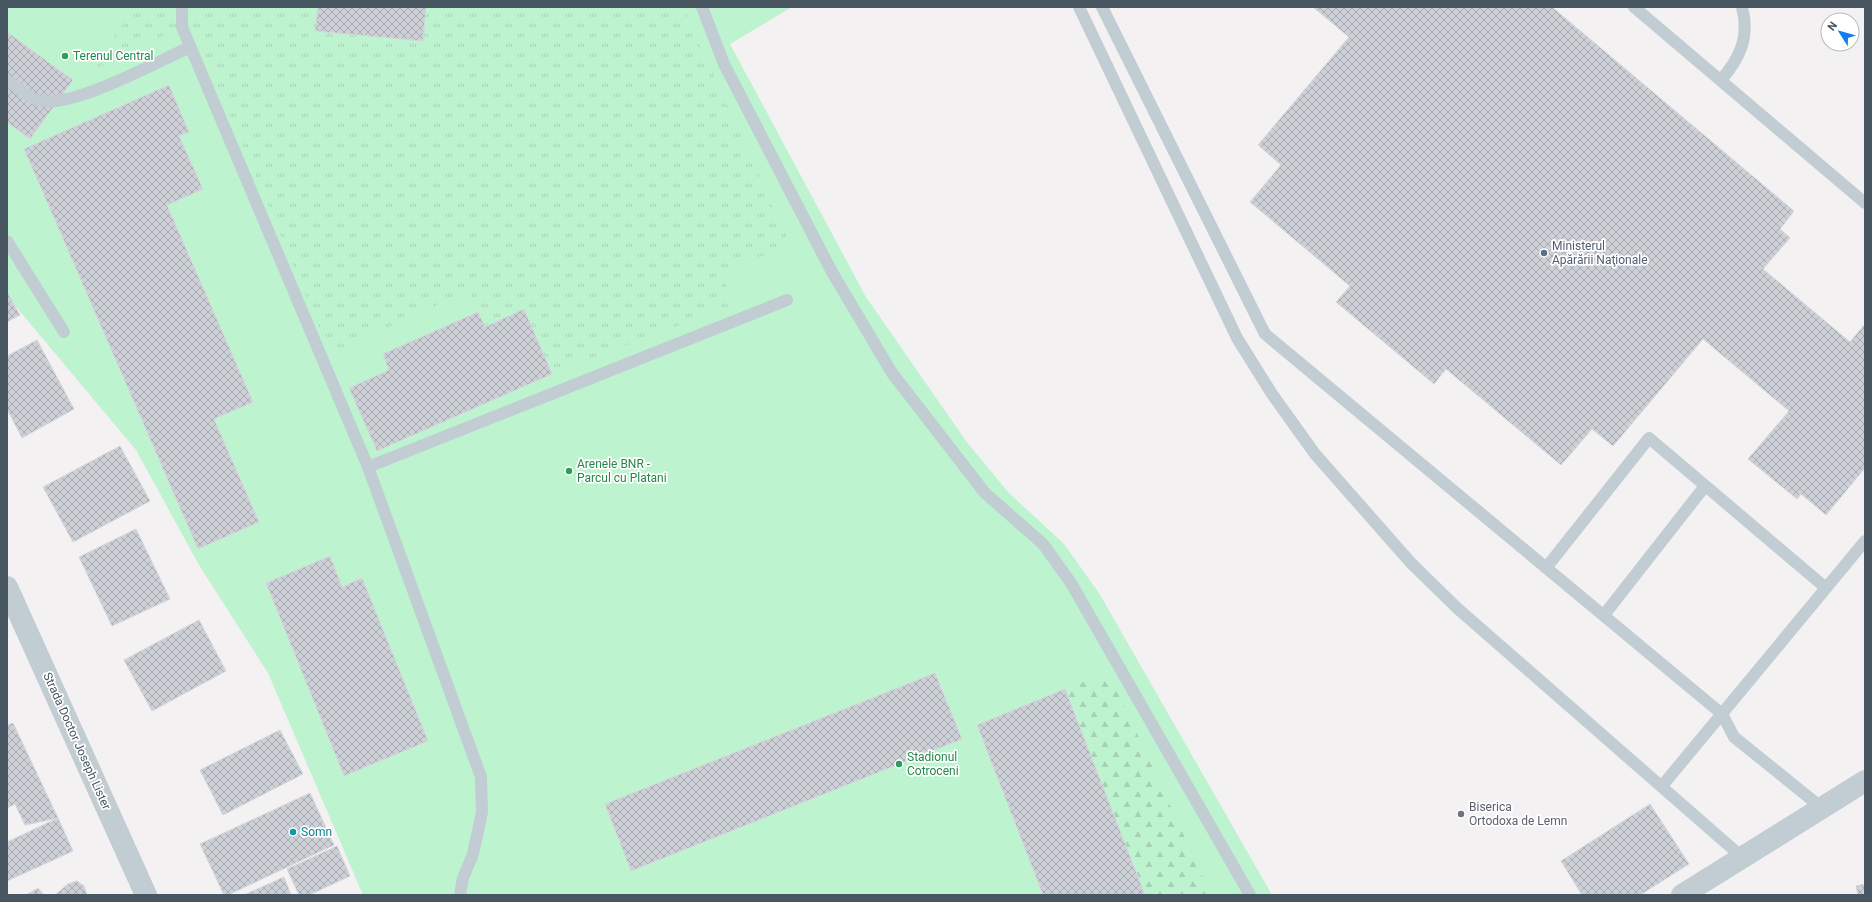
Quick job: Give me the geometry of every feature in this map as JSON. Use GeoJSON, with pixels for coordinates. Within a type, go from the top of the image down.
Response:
{"type":"FeatureCollection","features":[{"type":"Feature","properties":{"kind":"street","name":"Strada Doctor Joseph Lister"},"geometry":{"type":"LineString","coordinates":[[7,587],[146,895]]}},
{"type":"Feature","properties":{"kind":"street"},"geometry":{"type":"LineString","coordinates":[[1682,895],[1865,781]]}},
{"type":"Feature","properties":{"kind":"lane"},"geometry":{"type":"LineString","coordinates":[[182,7],[182,27],[368,467],[481,777],[482,812],[473,854],[463,878],[460,895]]}},
{"type":"Feature","properties":{"kind":"lane"},"geometry":{"type":"LineString","coordinates":[[702,7],[724,64],[832,272],[892,373],[985,493],[1043,544],[1071,583],[1250,895]]}},
{"type":"Feature","properties":{"kind":"lane"},"geometry":{"type":"LineString","coordinates":[[1079,7],[1237,338],[1272,394],[1302,436],[1350,496],[1435,586],[1742,857]]}},
{"type":"Feature","properties":{"kind":"lane"},"geometry":{"type":"LineString","coordinates":[[1102,7],[1265,334],[1722,714],[1734,737],[1822,808]]}},
{"type":"Feature","properties":{"kind":"lane"},"geometry":{"type":"LineString","coordinates":[[1634,7],[1865,203]]}},
{"type":"Feature","properties":{"kind":"lane"},"geometry":{"type":"LineString","coordinates":[[1721,80],[1735,64],[1744,43],[1745,19],[1742,7]]}},
{"type":"Feature","properties":{"kind":"lane"},"geometry":{"type":"LineString","coordinates":[[7,80],[36,100],[58,102],[88,94],[190,47]]}},
{"type":"Feature","properties":{"kind":"lane"},"geometry":{"type":"LineString","coordinates":[[7,242],[64,332]]}},
{"type":"Feature","properties":{"kind":"lane"},"geometry":{"type":"LineString","coordinates":[[368,467],[788,300]]}},
{"type":"Feature","properties":{"kind":"lane"},"geometry":{"type":"LineString","coordinates":[[1546,568],[1649,438],[1826,588]]}},
{"type":"Feature","properties":{"kind":"lane"},"geometry":{"type":"LineString","coordinates":[[1604,616],[1705,486]]}},
{"type":"Feature","properties":{"kind":"lane"},"geometry":{"type":"LineString","coordinates":[[1662,786],[1865,541]]}},
{"type":"Feature","properties":{"kind":"green space","name":"Arenele BNR - Parcul cu Platani"},"geometry":{"type":"Polygon","coordinates":[[[7,7],[792,7],[730,44],[866,297],[966,441],[1008,492],[1064,544],[1099,593],[1272,895],[363,895],[268,673],[199,565],[136,450],[7,296],[7,7]]]}},
{"type":"Feature","properties":{"kind":"green space"},"geometry":{"type":"Polygon","coordinates":[[[136,7],[683,7],[790,244],[721,274],[734,304],[552,374],[524,310],[485,327],[469,291],[330,353],[191,22],[87,73],[136,7]]]}},
{"type":"Feature","properties":{"kind":"green space"},"geometry":{"type":"Polygon","coordinates":[[[1109,672],[1211,895],[1145,895],[1065,689],[1109,672]]]}},
{"type":"Feature","properties":{"kind":"building"},"geometry":{"type":"Polygon","coordinates":[[[318,7],[426,7],[423,41],[315,31],[318,7]]]}},
{"type":"Feature","properties":{"kind":"building","name":"Ministerul Apărării Naţionale"},"geometry":{"type":"Polygon","coordinates":[[[1313,7],[1552,7],[1794,211],[1780,229],[1790,238],[1763,269],[1850,342],[1865,324],[1865,468],[1826,515],[1801,494],[1797,499],[1748,459],[1789,411],[1703,339],[1613,446],[1592,429],[1561,465],[1446,369],[1434,384],[1336,302],[1350,286],[1250,202],[1281,165],[1258,145],[1349,37],[1313,7]]]}},
{"type":"Feature","properties":{"kind":"building"},"geometry":{"type":"Polygon","coordinates":[[[7,32],[73,80],[30,139],[7,122],[7,32]]]}},
{"type":"Feature","properties":{"kind":"building"},"geometry":{"type":"Polygon","coordinates":[[[169,85],[189,132],[179,136],[203,189],[167,205],[253,402],[214,419],[259,522],[198,549],[24,149],[169,85]]]}},
{"type":"Feature","properties":{"kind":"building"},"geometry":{"type":"Polygon","coordinates":[[[7,292],[20,315],[7,322],[7,292]]]}},
{"type":"Feature","properties":{"kind":"building"},"geometry":{"type":"Polygon","coordinates":[[[524,309],[552,374],[377,451],[349,388],[389,370],[383,354],[478,312],[485,327],[524,309]]]}},
{"type":"Feature","properties":{"kind":"building"},"geometry":{"type":"Polygon","coordinates":[[[37,340],[74,409],[22,438],[7,409],[7,356],[37,340]]]}},
{"type":"Feature","properties":{"kind":"building"},"geometry":{"type":"Polygon","coordinates":[[[120,446],[150,501],[73,542],[43,487],[120,446]]]}},
{"type":"Feature","properties":{"kind":"building"},"geometry":{"type":"Polygon","coordinates":[[[136,529],[170,599],[112,626],[79,557],[136,529]]]}},
{"type":"Feature","properties":{"kind":"building"},"geometry":{"type":"Polygon","coordinates":[[[330,556],[342,587],[362,578],[428,741],[344,776],[266,583],[330,556]]]}},
{"type":"Feature","properties":{"kind":"building"},"geometry":{"type":"Polygon","coordinates":[[[199,620],[226,671],[152,711],[124,660],[199,620]]]}},
{"type":"Feature","properties":{"kind":"building"},"geometry":{"type":"Polygon","coordinates":[[[935,673],[962,739],[631,871],[605,804],[935,673]]]}},
{"type":"Feature","properties":{"kind":"building"},"geometry":{"type":"Polygon","coordinates":[[[1065,689],[1145,895],[1043,895],[977,725],[1065,689]]]}},
{"type":"Feature","properties":{"kind":"building"},"geometry":{"type":"Polygon","coordinates":[[[13,723],[58,818],[25,825],[15,804],[7,808],[7,725],[13,723]]]}},
{"type":"Feature","properties":{"kind":"building"},"geometry":{"type":"Polygon","coordinates":[[[280,730],[303,774],[223,815],[200,770],[280,730]]]}},
{"type":"Feature","properties":{"kind":"building"},"geometry":{"type":"Polygon","coordinates":[[[310,793],[334,845],[228,895],[224,895],[200,844],[310,793]]]}},
{"type":"Feature","properties":{"kind":"building"},"geometry":{"type":"Polygon","coordinates":[[[1650,804],[1689,864],[1640,895],[1582,895],[1561,861],[1650,804]]]}},
{"type":"Feature","properties":{"kind":"building"},"geometry":{"type":"Polygon","coordinates":[[[58,818],[73,851],[7,881],[7,842],[58,818]]]}},
{"type":"Feature","properties":{"kind":"building"},"geometry":{"type":"Polygon","coordinates":[[[337,846],[350,876],[309,895],[299,895],[287,869],[337,846]]]}},
{"type":"Feature","properties":{"kind":"building"},"geometry":{"type":"Polygon","coordinates":[[[284,877],[291,895],[244,895],[284,877]]]}},
{"type":"Feature","properties":{"kind":"building"},"geometry":{"type":"Polygon","coordinates":[[[77,881],[84,886],[87,895],[55,895],[68,884],[77,881]]]}},
{"type":"Feature","properties":{"kind":"building"},"geometry":{"type":"Polygon","coordinates":[[[1865,884],[1865,895],[1858,895],[1856,886],[1865,884]]]}},
{"type":"Feature","properties":{"kind":"building"},"geometry":{"type":"Polygon","coordinates":[[[38,888],[44,895],[26,895],[38,888]]]}},
{"type":"Feature","properties":{"kind":"place","name":"Terenul Central"},"geometry":{"type":"Point","coordinates":[65,56]}},
{"type":"Feature","properties":{"kind":"place","name":"Ministerul Apărării Naţionale"},"geometry":{"type":"Point","coordinates":[1544,253]}},
{"type":"Feature","properties":{"kind":"place","name":"Arenele BNR - Parcul cu Platani"},"geometry":{"type":"Point","coordinates":[569,471]}},
{"type":"Feature","properties":{"kind":"place","name":"Stadionul Cotroceni"},"geometry":{"type":"Point","coordinates":[899,764]}},
{"type":"Feature","properties":{"kind":"place","name":"Biserica Ortodoxa de Lemn"},"geometry":{"type":"Point","coordinates":[1461,814]}},
{"type":"Feature","properties":{"kind":"place","name":"Somn"},"geometry":{"type":"Point","coordinates":[293,832]}}]}
